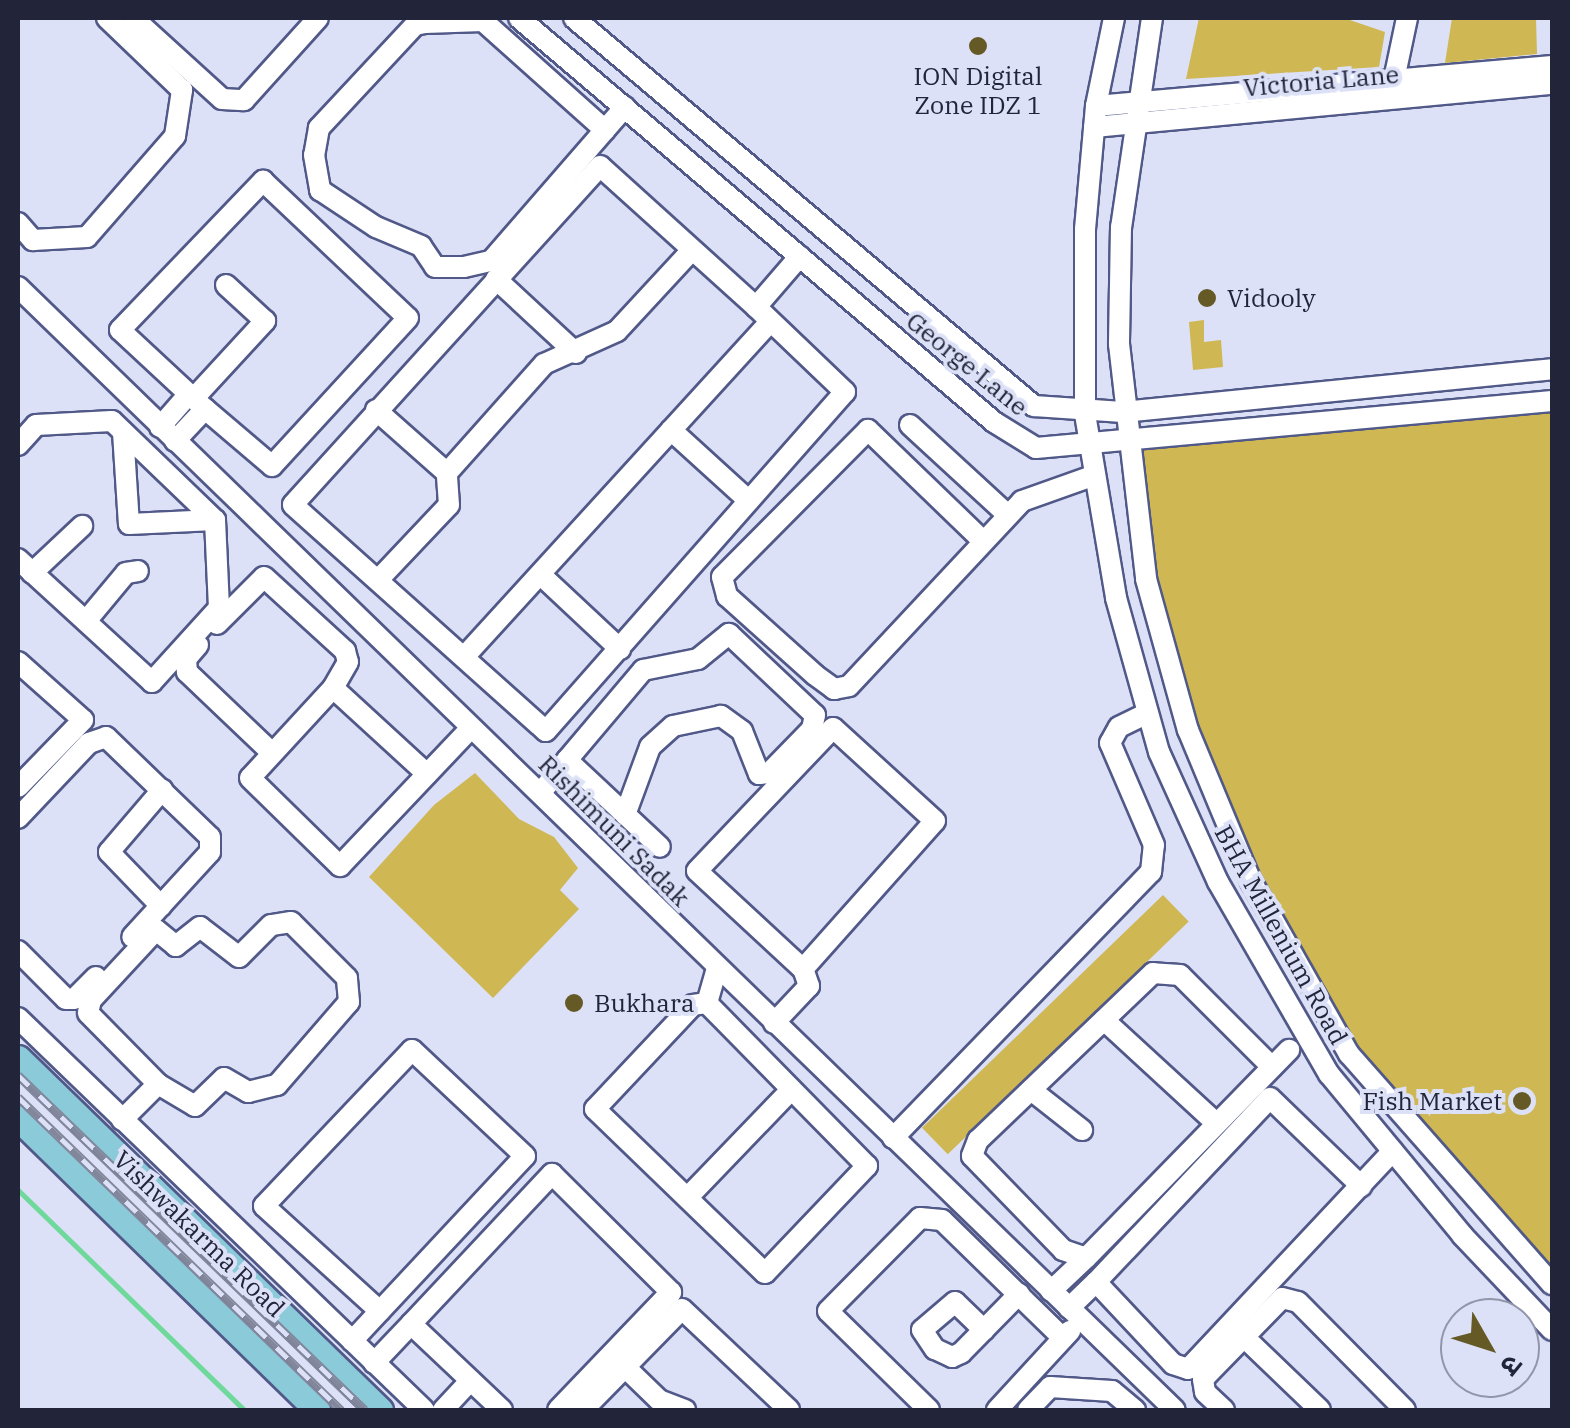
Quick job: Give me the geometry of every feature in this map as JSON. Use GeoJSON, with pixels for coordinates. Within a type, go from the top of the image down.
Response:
{"type":"FeatureCollection","features":[{"type":"Feature","properties":{"kind":"main road","name":"Vishwakarma Road"},"geometry":{"type":"LineString","coordinates":[[18,1058],[380,1410]]}},
{"type":"Feature","properties":{"kind":"main road","name":"Vishwakarma Road"},"geometry":{"type":"LineString","coordinates":[[18,1118],[318,1410]]}},
{"type":"Feature","properties":{"kind":"street"},"geometry":{"type":"LineString","coordinates":[[18,224],[34,240],[87,236],[174,136],[182,90],[106,18]]}},
{"type":"Feature","properties":{"kind":"street"},"geometry":{"type":"LineString","coordinates":[[132,18],[222,99],[244,100],[318,18]]}},
{"type":"Feature","properties":{"kind":"street","name":"George Lane"},"geometry":{"type":"LineString","coordinates":[[519,18],[994,422],[1036,448],[1090,447],[1552,401]]}},
{"type":"Feature","properties":{"kind":"street","name":"George Lane"},"geometry":{"type":"LineString","coordinates":[[574,18],[1034,406],[1084,414],[1123,412],[1552,370]]}},
{"type":"Feature","properties":{"kind":"street","name":"BHA Millenium Road"},"geometry":{"type":"LineString","coordinates":[[1114,18],[1095,116],[1084,414],[1116,598],[1148,713],[1218,882],[1329,1074],[1552,1330]]}},
{"type":"Feature","properties":{"kind":"street","name":"BHA Millenium Road"},"geometry":{"type":"LineString","coordinates":[[1152,18],[1134,113],[1121,227],[1123,412],[1146,578],[1188,730],[1251,881],[1350,1054],[1552,1284]]}},
{"type":"Feature","properties":{"kind":"street"},"geometry":{"type":"LineString","coordinates":[[1391,90],[1407,18]]}},
{"type":"Feature","properties":{"kind":"street"},"geometry":{"type":"LineString","coordinates":[[605,130],[483,21],[425,22],[415,26],[319,128],[314,155],[320,190],[376,227],[421,246],[434,267],[464,267],[491,261],[605,130],[624,108]]}},
{"type":"Feature","properties":{"kind":"street","name":"Victoria Lane"},"geometry":{"type":"LineString","coordinates":[[1391,90],[1552,66]]}},
{"type":"Feature","properties":{"kind":"street","name":"Victoria Lane"},"geometry":{"type":"LineString","coordinates":[[1095,116],[1391,90],[1552,84]]}},
{"type":"Feature","properties":{"kind":"street"},"geometry":{"type":"LineString","coordinates":[[600,166],[844,392],[546,731],[294,505],[496,280],[600,166]]}},
{"type":"Feature","properties":{"kind":"street"},"geometry":{"type":"LineString","coordinates":[[262,181],[408,318],[272,466],[196,400],[120,330],[262,181]]}},
{"type":"Feature","properties":{"kind":"street"},"geometry":{"type":"LineString","coordinates":[[378,580],[448,505],[448,473],[544,364],[576,353],[617,331],[692,250]]}},
{"type":"Feature","properties":{"kind":"street"},"geometry":{"type":"LineString","coordinates":[[464,657],[672,430],[763,314],[800,256]]}},
{"type":"Feature","properties":{"kind":"street"},"geometry":{"type":"LineString","coordinates":[[496,280],[576,353]]}},
{"type":"Feature","properties":{"kind":"street"},"geometry":{"type":"LineString","coordinates":[[168,474],[174,440],[196,400],[264,322],[226,286]]}},
{"type":"Feature","properties":{"kind":"street","name":"Rishimuni Sadak"},"geometry":{"type":"LineString","coordinates":[[18,287],[471,728],[542,791],[716,968],[1075,1314],[1164,1407]]}},
{"type":"Feature","properties":{"kind":"street"},"geometry":{"type":"LineString","coordinates":[[376,410],[448,473]]}},
{"type":"Feature","properties":{"kind":"street"},"geometry":{"type":"LineString","coordinates":[[18,445],[36,424],[112,421],[215,520],[219,608],[152,682],[25,566],[82,526]]}},
{"type":"Feature","properties":{"kind":"street"},"geometry":{"type":"LineString","coordinates":[[910,425],[1008,515]]}},
{"type":"Feature","properties":{"kind":"street"},"geometry":{"type":"LineString","coordinates":[[672,430],[749,501]]}},
{"type":"Feature","properties":{"kind":"street"},"geometry":{"type":"LineString","coordinates":[[984,540],[868,430],[722,577],[728,596],[834,689],[849,686],[1022,500],[1095,476]]}},
{"type":"Feature","properties":{"kind":"street"},"geometry":{"type":"LineString","coordinates":[[123,432],[129,524],[215,520]]}},
{"type":"Feature","properties":{"kind":"street"},"geometry":{"type":"LineString","coordinates":[[86,621],[126,573],[138,571]]}},
{"type":"Feature","properties":{"kind":"street"},"geometry":{"type":"LineString","coordinates":[[542,576],[620,649]]}},
{"type":"Feature","properties":{"kind":"street"},"geometry":{"type":"LineString","coordinates":[[271,752],[184,666],[258,578],[270,581],[344,651],[348,662],[333,688],[250,778],[340,866],[471,728]]}},
{"type":"Feature","properties":{"kind":"street"},"geometry":{"type":"LineString","coordinates":[[542,791],[643,670],[698,659],[729,634],[815,715],[812,729],[769,773],[759,774],[742,731],[721,716],[673,726],[650,746],[625,815]]}},
{"type":"Feature","properties":{"kind":"street"},"geometry":{"type":"LineString","coordinates":[[18,662],[82,720],[19,781]]}},
{"type":"Feature","properties":{"kind":"street"},"geometry":{"type":"LineString","coordinates":[[333,688],[427,774]]}},
{"type":"Feature","properties":{"kind":"street"},"geometry":{"type":"LineString","coordinates":[[893,1138],[1150,872],[1154,844],[1110,743],[1119,727],[1148,713]]}},
{"type":"Feature","properties":{"kind":"street"},"geometry":{"type":"LineString","coordinates":[[774,1023],[809,986],[803,969],[697,870],[832,728],[935,821],[803,969]]}},
{"type":"Feature","properties":{"kind":"street"},"geometry":{"type":"LineString","coordinates":[[18,818],[98,738],[112,741],[213,842],[161,906],[74,999],[18,951]]}},
{"type":"Feature","properties":{"kind":"street"},"geometry":{"type":"LineString","coordinates":[[567,760],[660,847]]}},
{"type":"Feature","properties":{"kind":"street"},"geometry":{"type":"LineString","coordinates":[[161,906],[108,852],[162,790]]}},
{"type":"Feature","properties":{"kind":"street"},"geometry":{"type":"LineString","coordinates":[[291,922],[347,978],[349,1002],[263,1094],[224,1078],[194,1106],[158,1084],[88,1013],[91,1000],[156,930],[176,946],[200,927],[238,957],[271,925],[291,922]]}},
{"type":"Feature","properties":{"kind":"street"},"geometry":{"type":"LineString","coordinates":[[707,1003],[716,968]]}},
{"type":"Feature","properties":{"kind":"street"},"geometry":{"type":"LineString","coordinates":[[1086,1258],[1063,1250],[972,1156],[978,1140],[1153,973],[1168,970],[1272,1067]]}},
{"type":"Feature","properties":{"kind":"street"},"geometry":{"type":"LineString","coordinates":[[707,1003],[867,1166],[765,1273],[595,1109],[692,1005],[707,1003]]}},
{"type":"Feature","properties":{"kind":"street"},"geometry":{"type":"LineString","coordinates":[[18,1018],[424,1410]]}},
{"type":"Feature","properties":{"kind":"street"},"geometry":{"type":"LineString","coordinates":[[1104,1020],[1216,1123]]}},
{"type":"Feature","properties":{"kind":"street"},"geometry":{"type":"LineString","coordinates":[[238,1232],[412,1050],[524,1156],[352,1341]]}},
{"type":"Feature","properties":{"kind":"street"},"geometry":{"type":"LineString","coordinates":[[1051,1291],[1289,1050]]}},
{"type":"Feature","properties":{"kind":"street"},"geometry":{"type":"LineString","coordinates":[[122,1120],[158,1084]]}},
{"type":"Feature","properties":{"kind":"street"},"geometry":{"type":"LineString","coordinates":[[688,1197],[792,1090]]}},
{"type":"Feature","properties":{"kind":"street"},"geometry":{"type":"LineString","coordinates":[[1030,1090],[1082,1130]]}},
{"type":"Feature","properties":{"kind":"street"},"geometry":{"type":"LineString","coordinates":[[997,1410],[1063,1338],[1096,1282],[1270,1098],[1361,1186]]}},
{"type":"Feature","properties":{"kind":"street"},"geometry":{"type":"LineString","coordinates":[[1096,1282],[1172,1364],[1188,1369],[1393,1151]]}},
{"type":"Feature","properties":{"kind":"street"},"geometry":{"type":"LineString","coordinates":[[374,1363],[552,1174],[671,1292],[558,1410]]}},
{"type":"Feature","properties":{"kind":"street"},"geometry":{"type":"LineString","coordinates":[[264,1206],[380,1311]]}},
{"type":"Feature","properties":{"kind":"street"},"geometry":{"type":"LineString","coordinates":[[928,1410],[828,1311],[920,1218],[942,1220],[1063,1338]]}},
{"type":"Feature","properties":{"kind":"street"},"geometry":{"type":"LineString","coordinates":[[984,1330],[1019,1294]]}},
{"type":"Feature","properties":{"kind":"street"},"geometry":{"type":"LineString","coordinates":[[1224,1410],[1205,1392],[1202,1379],[1282,1298],[1298,1302],[1405,1410]]}},
{"type":"Feature","properties":{"kind":"street"},"geometry":{"type":"LineString","coordinates":[[584,1410],[682,1308],[790,1410]]}},
{"type":"Feature","properties":{"kind":"street"},"geometry":{"type":"LineString","coordinates":[[411,1324],[502,1410]]}},
{"type":"Feature","properties":{"kind":"street"},"geometry":{"type":"LineString","coordinates":[[1244,1337],[1306,1406]]}},
{"type":"Feature","properties":{"kind":"street"},"geometry":{"type":"LineString","coordinates":[[625,1368],[659,1400],[685,1410]]}},
{"type":"Feature","properties":{"kind":"street"},"geometry":{"type":"LineString","coordinates":[[442,1410],[470,1382]]}},
{"type":"Feature","properties":{"kind":"street"},"geometry":{"type":"LineString","coordinates":[[1028,1410],[1050,1387],[1112,1391],[1134,1410]]}},
{"type":"Feature","properties":{"kind":"shaded area"},"geometry":{"type":"Polygon","coordinates":[[[1199,18],[1344,18],[1385,32],[1379,67],[1186,79],[1199,18]]]}},
{"type":"Feature","properties":{"kind":"shaded area"},"geometry":{"type":"Polygon","coordinates":[[[1452,18],[1536,18],[1537,54],[1445,63],[1452,18]]]}},
{"type":"Feature","properties":{"kind":"shaded area"},"geometry":{"type":"Polygon","coordinates":[[[1204,320],[1204,342],[1221,340],[1223,367],[1193,370],[1189,322],[1204,320]]]}},
{"type":"Feature","properties":{"kind":"shaded area"},"geometry":{"type":"Polygon","coordinates":[[[1552,401],[1552,1284],[1338,1035],[1199,756],[1153,602],[1127,441],[1552,401]]]}},
{"type":"Feature","properties":{"kind":"shaded area"},"geometry":{"type":"Polygon","coordinates":[[[475,773],[519,819],[554,837],[578,868],[560,890],[579,909],[493,998],[369,877],[434,805],[475,773]]]}},
{"type":"Feature","properties":{"kind":"shaded area"},"geometry":{"type":"Polygon","coordinates":[[[1163,895],[1189,922],[948,1154],[922,1128],[1163,895]]]}},
{"type":"Feature","properties":{"kind":"waterway"},"geometry":{"type":"LineString","coordinates":[[18,1190],[244,1410]]}},
{"type":"Feature","properties":{"kind":"railway"},"geometry":{"type":"LineString","coordinates":[[18,1075],[365,1410]]}},
{"type":"Feature","properties":{"kind":"railway"},"geometry":{"type":"LineString","coordinates":[[18,1097],[341,1410]]}},
{"type":"Feature","properties":{"kind":"place","name":"ION Digital Zone IDZ 1"},"geometry":{"type":"Point","coordinates":[978,46]}},
{"type":"Feature","properties":{"kind":"place","name":"Vidooly"},"geometry":{"type":"Point","coordinates":[1207,298]}},
{"type":"Feature","properties":{"kind":"place","name":"Bukhara"},"geometry":{"type":"Point","coordinates":[574,1003]}},
{"type":"Feature","properties":{"kind":"place","name":"Fish Market"},"geometry":{"type":"Point","coordinates":[1522,1101]}}]}
